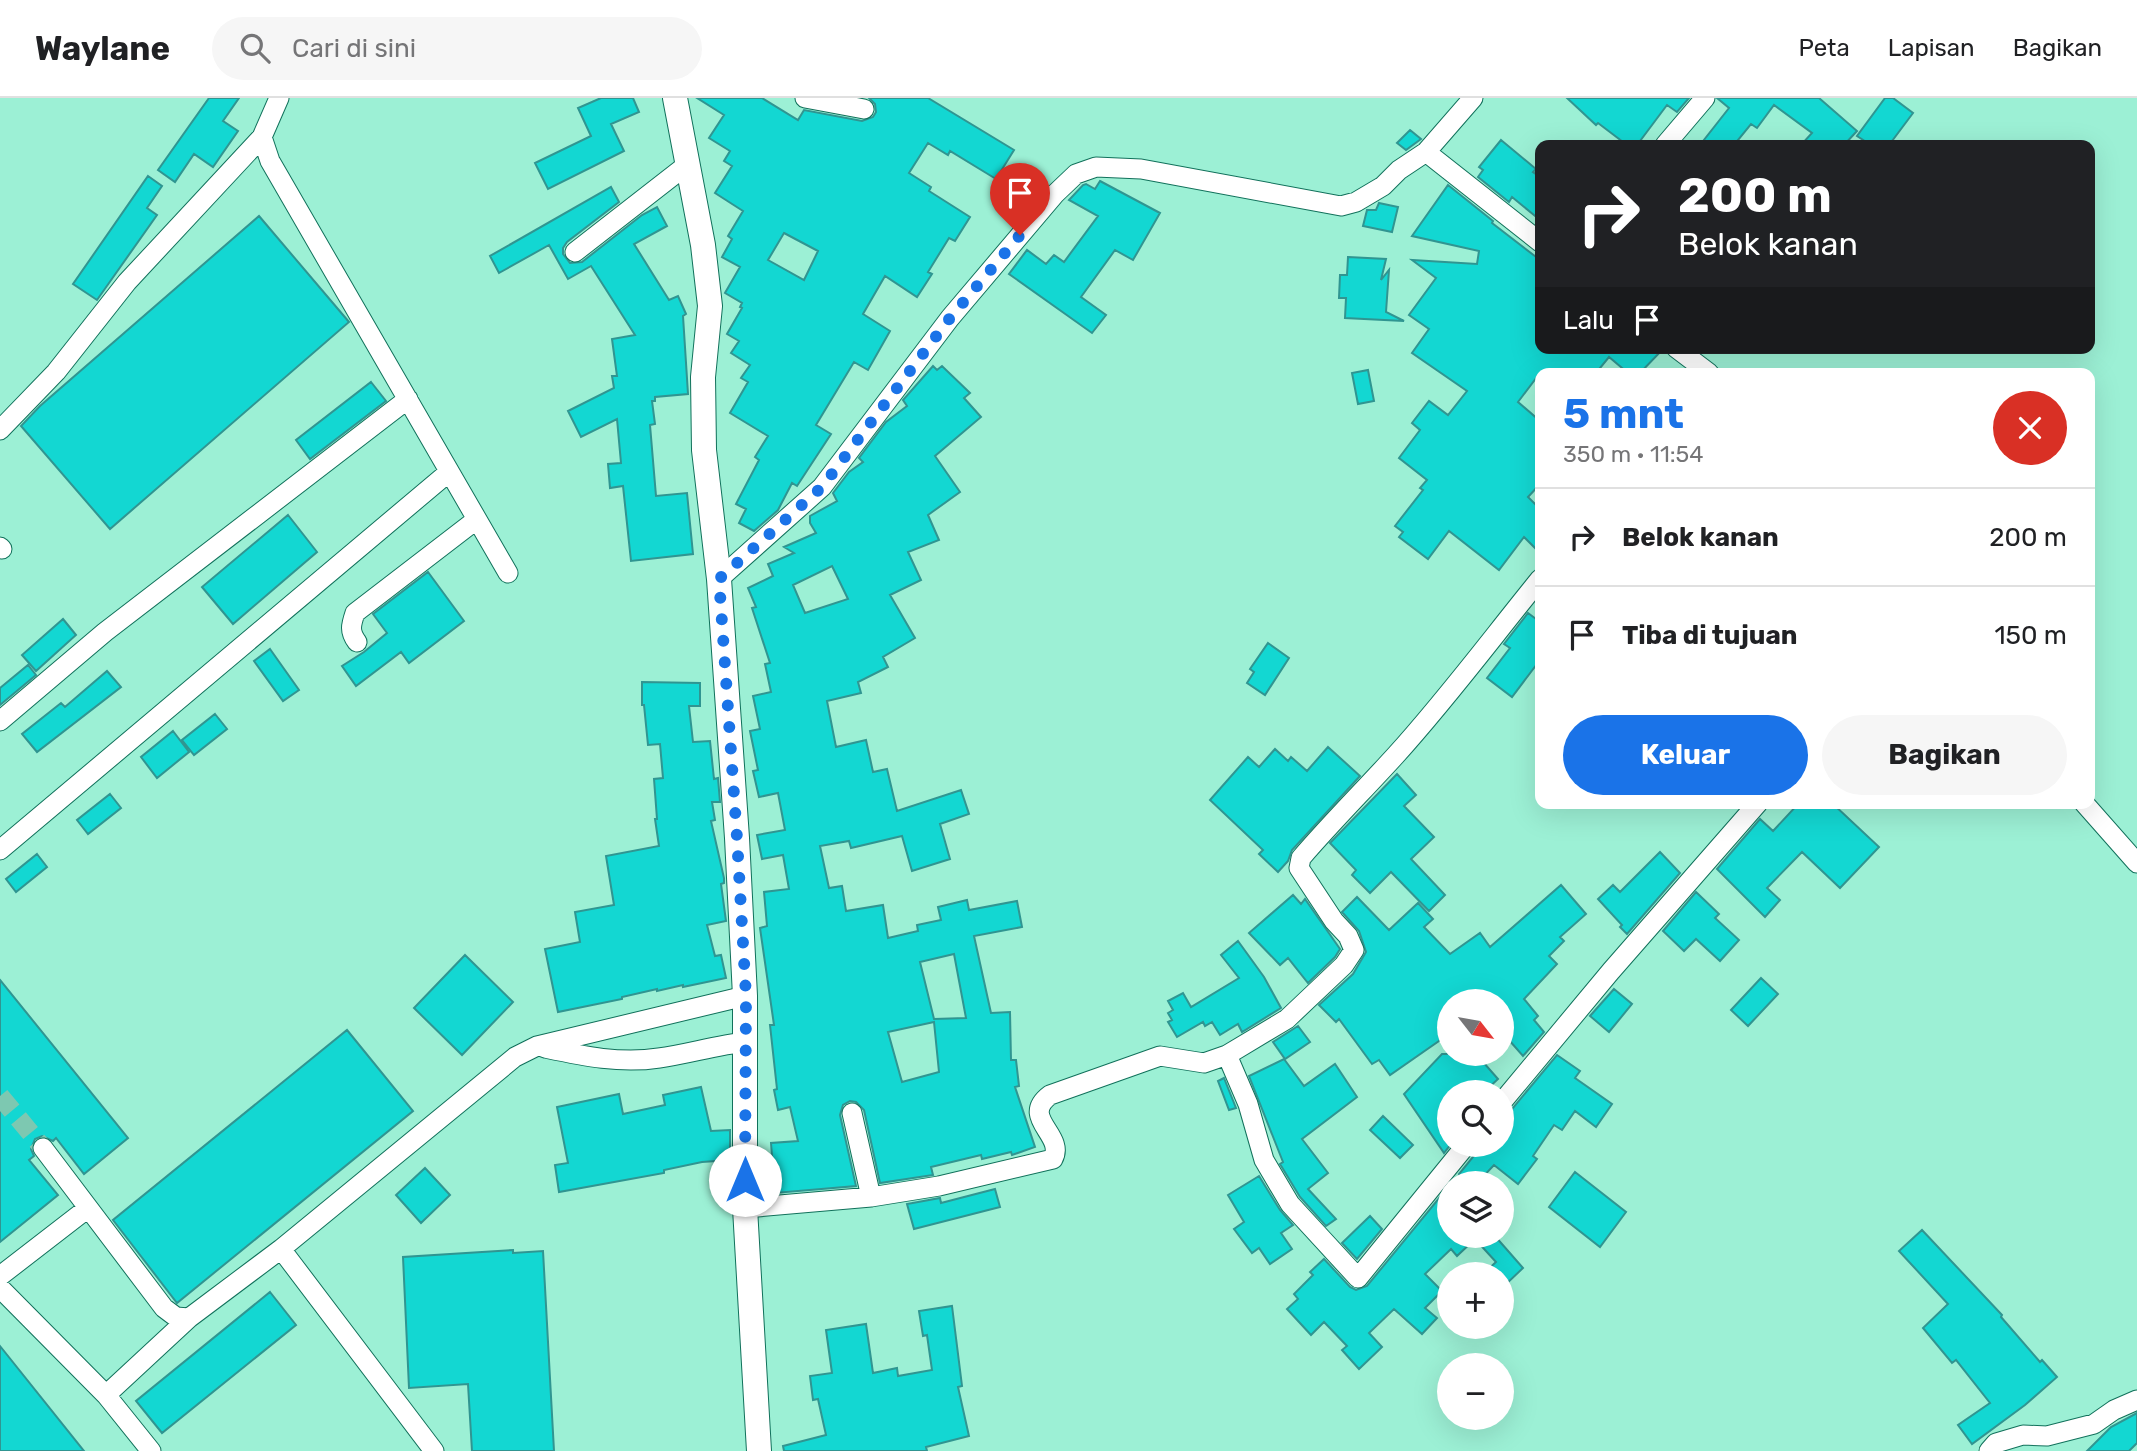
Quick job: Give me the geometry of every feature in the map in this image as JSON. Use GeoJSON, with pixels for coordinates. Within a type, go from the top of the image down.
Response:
{"type":"FeatureCollection","features":[{"type":"Feature","properties":{"kind":"main road"},"geometry":{"type":"LineString","coordinates":[[675,98],[703,245],[710,306],[704,377],[704,450],[719,579],[746,996],[745,1208],[758,1451]]}},
{"type":"Feature","properties":{"kind":"street"},"geometry":{"type":"LineString","coordinates":[[0,430],[56,372],[127,282],[262,137],[279,98]]}},
{"type":"Feature","properties":{"kind":"street"},"geometry":{"type":"LineString","coordinates":[[805,98],[864,109]]}},
{"type":"Feature","properties":{"kind":"street"},"geometry":{"type":"LineString","coordinates":[[719,579],[822,487],[950,318],[1055,194],[1076,174],[1096,167],[1141,169],[1341,206],[1356,202],[1383,186],[1399,170],[1426,152],[1473,98]]}},
{"type":"Feature","properties":{"kind":"street"},"geometry":{"type":"LineString","coordinates":[[1669,140],[1705,98]]}},
{"type":"Feature","properties":{"kind":"street"},"geometry":{"type":"LineString","coordinates":[[262,137],[270,161],[508,573]]}},
{"type":"Feature","properties":{"kind":"street"},"geometry":{"type":"LineString","coordinates":[[1426,152],[1535,238]]}},
{"type":"Feature","properties":{"kind":"street"},"geometry":{"type":"LineString","coordinates":[[575,252],[688,164]]}},
{"type":"Feature","properties":{"kind":"street"},"geometry":{"type":"LineString","coordinates":[[1683,354],[1699,368]]}},
{"type":"Feature","properties":{"kind":"street"},"geometry":{"type":"LineString","coordinates":[[0,721],[105,632],[408,399]]}},
{"type":"Feature","properties":{"kind":"street"},"geometry":{"type":"LineString","coordinates":[[0,850],[449,472]]}},
{"type":"Feature","properties":{"kind":"street"},"geometry":{"type":"LineString","coordinates":[[357,642],[351,634],[355,613],[476,520]]}},
{"type":"Feature","properties":{"kind":"street"},"geometry":{"type":"LineString","coordinates":[[745,1208],[871,1197],[939,1186],[1053,1159],[1056,1153],[1054,1145],[1038,1111],[1039,1105],[1050,1095],[1160,1056],[1204,1063],[1227,1055],[1287,1019],[1352,956],[1354,946],[1299,868],[1301,858],[1411,738],[1535,585]]}},
{"type":"Feature","properties":{"kind":"street"},"geometry":{"type":"LineString","coordinates":[[1514,1088],[1611,971],[1753,809]]}},
{"type":"Feature","properties":{"kind":"street"},"geometry":{"type":"LineString","coordinates":[[2089,809],[2137,863]]}},
{"type":"Feature","properties":{"kind":"street"},"geometry":{"type":"LineString","coordinates":[[106,1395],[189,1318],[281,1249],[515,1057],[537,1046],[746,996]]}},
{"type":"Feature","properties":{"kind":"street"},"geometry":{"type":"LineString","coordinates":[[537,1046],[602,1059],[629,1061],[659,1059],[746,1042]]}},
{"type":"Feature","properties":{"kind":"street"},"geometry":{"type":"LineString","coordinates":[[1227,1055],[1248,1104],[1264,1160],[1290,1204],[1358,1278],[1456,1157]]}},
{"type":"Feature","properties":{"kind":"street"},"geometry":{"type":"LineString","coordinates":[[852,1112],[871,1197]]}},
{"type":"Feature","properties":{"kind":"street"},"geometry":{"type":"LineString","coordinates":[[43,1148],[164,1308],[176,1317],[189,1318]]}},
{"type":"Feature","properties":{"kind":"street"},"geometry":{"type":"LineString","coordinates":[[0,1276],[88,1208]]}},
{"type":"Feature","properties":{"kind":"street"},"geometry":{"type":"LineString","coordinates":[[281,1249],[434,1451]]}},
{"type":"Feature","properties":{"kind":"street"},"geometry":{"type":"LineString","coordinates":[[0,1288],[106,1395],[151,1451]]}},
{"type":"Feature","properties":{"kind":"street"},"geometry":{"type":"LineString","coordinates":[[1989,1451],[1996,1443],[2023,1434],[2047,1436],[2094,1424],[2114,1410],[2136,1402]]}},
{"type":"Feature","properties":{"kind":"building"},"geometry":{"type":"Polygon","coordinates":[[[209,98],[239,98],[223,121],[238,131],[213,167],[194,154],[175,182],[158,170],[209,98]]]}},
{"type":"Feature","properties":{"kind":"building"},"geometry":{"type":"Polygon","coordinates":[[[601,98],[633,98],[639,112],[611,124],[624,151],[548,189],[535,163],[591,136],[578,108],[601,98]]]}},
{"type":"Feature","properties":{"kind":"building"},"geometry":{"type":"Polygon","coordinates":[[[697,98],[762,98],[798,120],[804,110],[862,121],[873,117],[876,112],[875,104],[869,98],[928,98],[1014,150],[996,179],[950,151],[948,155],[928,143],[909,173],[931,187],[929,191],[970,217],[955,241],[949,238],[928,272],[932,274],[917,297],[885,276],[863,314],[890,331],[868,370],[854,362],[816,425],[831,434],[797,486],[792,483],[778,510],[754,531],[739,523],[746,509],[736,504],[759,460],[755,457],[768,436],[730,413],[748,382],[741,378],[750,365],[731,353],[739,341],[727,334],[742,308],[742,303],[725,293],[740,267],[722,257],[732,239],[728,236],[743,211],[715,193],[732,166],[724,161],[730,151],[709,138],[724,115],[697,98]],[[784,233],[768,260],[804,280],[818,251],[784,233]]]}},
{"type":"Feature","properties":{"kind":"building"},"geometry":{"type":"Polygon","coordinates":[[[1567,98],[1689,98],[1677,112],[1667,105],[1641,140],[1620,140],[1598,123],[1596,125],[1567,98]]]}},
{"type":"Feature","properties":{"kind":"building"},"geometry":{"type":"Polygon","coordinates":[[[1717,98],[1819,98],[1857,131],[1849,140],[1806,140],[1812,133],[1774,105],[1757,128],[1751,124],[1738,140],[1704,140],[1729,108],[1717,98]]]}},
{"type":"Feature","properties":{"kind":"building"},"geometry":{"type":"Polygon","coordinates":[[[1885,98],[1893,98],[1913,113],[1893,140],[1863,140],[1857,136],[1885,98]]]}},
{"type":"Feature","properties":{"kind":"building"},"geometry":{"type":"Polygon","coordinates":[[[1410,130],[1421,139],[1406,150],[1397,143],[1410,130]]]}},
{"type":"Feature","properties":{"kind":"building"},"geometry":{"type":"Polygon","coordinates":[[[1501,140],[1535,168],[1535,216],[1512,197],[1509,202],[1478,177],[1483,170],[1479,167],[1501,140]]]}},
{"type":"Feature","properties":{"kind":"building"},"geometry":{"type":"Polygon","coordinates":[[[148,176],[162,186],[147,208],[157,215],[97,300],[73,284],[148,176]]]}},
{"type":"Feature","properties":{"kind":"building"},"geometry":{"type":"Polygon","coordinates":[[[1100,181],[1160,213],[1133,260],[1115,250],[1081,297],[1106,315],[1092,333],[1009,274],[1027,250],[1046,264],[1054,255],[1064,262],[1098,216],[1069,200],[1083,185],[1095,189],[1100,181]]]}},
{"type":"Feature","properties":{"kind":"building"},"geometry":{"type":"Polygon","coordinates":[[[1448,185],[1535,256],[1535,354],[1658,354],[1645,368],[1622,368],[1609,357],[1600,368],[1535,368],[1535,380],[1518,402],[1535,417],[1535,489],[1528,497],[1535,504],[1535,548],[1524,537],[1499,570],[1449,531],[1428,559],[1399,537],[1403,532],[1395,526],[1423,490],[1420,488],[1427,480],[1399,458],[1420,430],[1412,423],[1429,401],[1448,415],[1467,391],[1412,353],[1429,329],[1409,315],[1436,278],[1412,260],[1477,264],[1479,251],[1412,236],[1448,185]]]}},
{"type":"Feature","properties":{"kind":"building"},"geometry":{"type":"Polygon","coordinates":[[[611,187],[619,202],[567,242],[563,254],[570,263],[582,262],[642,215],[657,207],[667,226],[634,244],[669,300],[678,296],[686,314],[683,316],[688,394],[655,397],[655,401],[652,401],[655,424],[650,425],[656,496],[687,493],[693,554],[631,561],[623,486],[610,488],[608,464],[621,463],[617,419],[581,437],[568,411],[614,388],[612,376],[617,376],[612,339],[635,335],[591,266],[568,279],[549,245],[499,273],[490,256],[611,187]]]}},
{"type":"Feature","properties":{"kind":"building"},"geometry":{"type":"Polygon","coordinates":[[[1379,203],[1398,207],[1392,232],[1363,226],[1367,210],[1376,210],[1379,203]]]}},
{"type":"Feature","properties":{"kind":"building"},"geometry":{"type":"Polygon","coordinates":[[[259,216],[349,322],[110,529],[21,426],[40,406],[259,216]]]}},
{"type":"Feature","properties":{"kind":"building"},"geometry":{"type":"Polygon","coordinates":[[[1348,257],[1386,259],[1381,280],[1389,270],[1386,312],[1404,321],[1345,318],[1346,298],[1339,298],[1340,275],[1347,275],[1348,257]]]}},
{"type":"Feature","properties":{"kind":"building"},"geometry":{"type":"Polygon","coordinates":[[[933,366],[937,370],[942,366],[970,393],[964,398],[981,417],[935,456],[960,492],[928,515],[939,540],[908,552],[921,580],[890,595],[915,638],[883,657],[888,667],[858,682],[861,693],[827,701],[836,747],[866,740],[873,772],[887,769],[897,811],[961,790],[969,814],[940,824],[950,859],[912,871],[902,836],[851,848],[849,841],[820,846],[829,888],[842,886],[846,911],[883,905],[888,938],[918,931],[917,925],[941,920],[938,907],[967,900],[969,910],[1017,901],[1022,927],[974,936],[991,1013],[1010,1012],[1011,1060],[1016,1060],[1019,1086],[1015,1087],[1035,1147],[1012,1155],[1011,1152],[982,1159],[981,1155],[931,1167],[933,1175],[880,1183],[864,1110],[856,1102],[850,1101],[843,1105],[840,1115],[856,1186],[775,1193],[771,1143],[798,1141],[790,1107],[778,1110],[774,1090],[777,1089],[770,1025],[774,1025],[760,928],[767,926],[764,892],[789,889],[783,855],[762,859],[757,835],[785,830],[778,793],[759,797],[753,771],[758,770],[750,731],[760,729],[753,696],[771,692],[765,664],[770,663],[752,608],[756,607],[748,588],[773,576],[768,564],[794,553],[784,547],[816,533],[810,523],[810,516],[837,501],[833,493],[849,472],[863,462],[859,458],[886,422],[907,406],[903,400],[933,366]],[[832,566],[793,585],[805,613],[848,599],[832,566]],[[954,954],[920,962],[934,1019],[966,1018],[954,954]],[[934,1022],[888,1032],[902,1082],[939,1072],[934,1022]]]}},
{"type":"Feature","properties":{"kind":"building"},"geometry":{"type":"Polygon","coordinates":[[[1368,370],[1374,401],[1358,404],[1352,373],[1368,370]]]}},
{"type":"Feature","properties":{"kind":"building"},"geometry":{"type":"Polygon","coordinates":[[[371,382],[386,401],[310,459],[296,440],[371,382]]]}},
{"type":"Feature","properties":{"kind":"building"},"geometry":{"type":"Polygon","coordinates":[[[288,515],[317,552],[233,624],[202,587],[288,515]]]}},
{"type":"Feature","properties":{"kind":"building"},"geometry":{"type":"Polygon","coordinates":[[[428,572],[464,621],[409,663],[401,652],[356,686],[342,666],[387,633],[373,614],[428,572]]]}},
{"type":"Feature","properties":{"kind":"building"},"geometry":{"type":"Polygon","coordinates":[[[1528,613],[1535,618],[1535,667],[1512,697],[1487,678],[1510,648],[1504,644],[1528,613]]]}},
{"type":"Feature","properties":{"kind":"building"},"geometry":{"type":"Polygon","coordinates":[[[63,619],[76,635],[36,671],[22,655],[63,619]]]}},
{"type":"Feature","properties":{"kind":"building"},"geometry":{"type":"Polygon","coordinates":[[[1268,643],[1289,658],[1265,695],[1247,683],[1254,672],[1250,669],[1268,643]]]}},
{"type":"Feature","properties":{"kind":"building"},"geometry":{"type":"Polygon","coordinates":[[[270,649],[299,690],[283,701],[254,661],[270,649]]]}},
{"type":"Feature","properties":{"kind":"building"},"geometry":{"type":"Polygon","coordinates":[[[28,665],[36,675],[0,705],[0,688],[28,665]]]}},
{"type":"Feature","properties":{"kind":"building"},"geometry":{"type":"Polygon","coordinates":[[[107,671],[121,687],[37,752],[22,734],[61,703],[65,707],[107,671]]]}},
{"type":"Feature","properties":{"kind":"building"},"geometry":{"type":"Polygon","coordinates":[[[642,682],[700,683],[700,706],[689,706],[693,742],[710,741],[714,779],[718,778],[720,802],[712,802],[715,820],[711,821],[724,878],[724,883],[721,884],[726,921],[707,925],[715,956],[721,955],[726,978],[683,987],[657,989],[558,1012],[545,949],[580,942],[575,912],[614,905],[606,856],[659,846],[654,779],[663,778],[660,744],[648,745],[642,705],[642,682]]]}},
{"type":"Feature","properties":{"kind":"building"},"geometry":{"type":"Polygon","coordinates":[[[215,714],[227,729],[194,755],[182,740],[215,714]]]}},
{"type":"Feature","properties":{"kind":"building"},"geometry":{"type":"Polygon","coordinates":[[[173,731],[189,752],[157,778],[141,757],[173,731]]]}},
{"type":"Feature","properties":{"kind":"building"},"geometry":{"type":"Polygon","coordinates":[[[1328,747],[1360,776],[1292,850],[1288,861],[1278,872],[1259,854],[1263,850],[1210,800],[1248,757],[1259,767],[1275,749],[1288,761],[1291,757],[1307,771],[1328,747]]]}},
{"type":"Feature","properties":{"kind":"building"},"geometry":{"type":"Polygon","coordinates":[[[1397,774],[1416,795],[1404,806],[1434,837],[1411,859],[1445,895],[1429,911],[1391,872],[1370,893],[1352,875],[1356,870],[1330,843],[1397,774]]]}},
{"type":"Feature","properties":{"kind":"building"},"geometry":{"type":"Polygon","coordinates":[[[110,794],[121,808],[88,834],[77,820],[110,794]]]}},
{"type":"Feature","properties":{"kind":"building"},"geometry":{"type":"Polygon","coordinates":[[[1793,809],[1838,809],[1879,847],[1840,888],[1802,852],[1767,888],[1780,900],[1765,917],[1717,869],[1760,819],[1773,831],[1793,809]]]}},
{"type":"Feature","properties":{"kind":"building"},"geometry":{"type":"Polygon","coordinates":[[[1660,852],[1680,873],[1627,934],[1598,899],[1613,885],[1620,892],[1660,852]]]}},
{"type":"Feature","properties":{"kind":"building"},"geometry":{"type":"Polygon","coordinates":[[[37,854],[47,867],[16,892],[6,879],[37,854]]]}},
{"type":"Feature","properties":{"kind":"building"},"geometry":{"type":"Polygon","coordinates":[[[1561,885],[1586,914],[1560,937],[1564,941],[1549,956],[1557,964],[1524,999],[1538,1016],[1534,1020],[1544,1032],[1523,1056],[1514,1046],[1514,989],[1437,989],[1437,1042],[1390,1075],[1379,1060],[1372,1064],[1339,1019],[1336,1022],[1319,1005],[1353,974],[1366,952],[1359,931],[1342,912],[1357,897],[1389,930],[1418,903],[1433,919],[1424,927],[1450,954],[1480,933],[1490,947],[1561,885]]]}},
{"type":"Feature","properties":{"kind":"building"},"geometry":{"type":"Polygon","coordinates":[[[1696,892],[1719,914],[1715,918],[1739,940],[1720,961],[1696,939],[1684,951],[1663,931],[1696,892]]]}},
{"type":"Feature","properties":{"kind":"building"},"geometry":{"type":"Polygon","coordinates":[[[1293,895],[1301,904],[1305,899],[1340,949],[1308,983],[1288,958],[1280,965],[1249,933],[1293,895]]]}},
{"type":"Feature","properties":{"kind":"building"},"geometry":{"type":"Polygon","coordinates":[[[1238,941],[1264,977],[1281,1008],[1242,1032],[1238,1024],[1220,1035],[1212,1022],[1205,1026],[1203,1022],[1177,1037],[1168,1022],[1172,1020],[1168,1013],[1173,1010],[1168,1001],[1183,993],[1191,1007],[1239,978],[1221,955],[1238,941]]]}},
{"type":"Feature","properties":{"kind":"building"},"geometry":{"type":"Polygon","coordinates":[[[465,955],[513,1002],[462,1055],[414,1008],[465,955]]]}},
{"type":"Feature","properties":{"kind":"building"},"geometry":{"type":"Polygon","coordinates":[[[1761,978],[1778,994],[1748,1026],[1731,1010],[1761,978]]]}},
{"type":"Feature","properties":{"kind":"building"},"geometry":{"type":"Polygon","coordinates":[[[0,980],[128,1138],[84,1174],[56,1138],[53,1141],[42,1136],[35,1139],[31,1149],[34,1156],[29,1160],[58,1195],[0,1242],[0,980]]]}},
{"type":"Feature","properties":{"kind":"building"},"geometry":{"type":"Polygon","coordinates":[[[1614,989],[1632,1004],[1609,1032],[1590,1016],[1614,989]]]}},
{"type":"Feature","properties":{"kind":"building"},"geometry":{"type":"Polygon","coordinates":[[[1298,1026],[1310,1042],[1285,1059],[1273,1042],[1298,1026]]]}},
{"type":"Feature","properties":{"kind":"building"},"geometry":{"type":"Polygon","coordinates":[[[347,1030],[413,1111],[177,1303],[113,1220],[347,1030]]]}},
{"type":"Feature","properties":{"kind":"building"},"geometry":{"type":"Polygon","coordinates":[[[1557,1055],[1580,1071],[1575,1078],[1612,1104],[1596,1127],[1575,1111],[1562,1130],[1554,1125],[1533,1156],[1537,1159],[1518,1184],[1514,1181],[1514,1171],[1502,1171],[1494,1165],[1488,1171],[1461,1171],[1473,1157],[1514,1157],[1514,1107],[1557,1055]]]}},
{"type":"Feature","properties":{"kind":"building"},"geometry":{"type":"Polygon","coordinates":[[[1284,1059],[1304,1086],[1335,1064],[1357,1097],[1302,1139],[1328,1173],[1308,1189],[1336,1219],[1326,1226],[1300,1197],[1280,1164],[1283,1162],[1249,1076],[1284,1059]]]}},
{"type":"Feature","properties":{"kind":"building"},"geometry":{"type":"Polygon","coordinates":[[[1437,1059],[1437,1066],[1487,1066],[1498,1079],[1437,1080],[1437,1143],[1404,1094],[1437,1059]]]}},
{"type":"Feature","properties":{"kind":"building"},"geometry":{"type":"Polygon","coordinates":[[[1224,1078],[1236,1108],[1229,1110],[1218,1081],[1224,1078]]]}},
{"type":"Feature","properties":{"kind":"building"},"geometry":{"type":"Polygon","coordinates":[[[701,1087],[711,1131],[730,1130],[730,1160],[702,1162],[664,1170],[664,1173],[559,1192],[555,1165],[568,1163],[557,1107],[619,1094],[623,1114],[665,1105],[663,1095],[701,1087]]]}},
{"type":"Feature","properties":{"kind":"building"},"geometry":{"type":"Polygon","coordinates":[[[1383,1116],[1413,1145],[1400,1158],[1370,1130],[1383,1116]]]}},
{"type":"Feature","properties":{"kind":"building"},"geometry":{"type":"Polygon","coordinates":[[[425,1168],[450,1195],[421,1223],[396,1195],[425,1168]]]}},
{"type":"Feature","properties":{"kind":"building"},"geometry":{"type":"Polygon","coordinates":[[[1575,1172],[1626,1212],[1600,1247],[1549,1207],[1575,1172]]]}},
{"type":"Feature","properties":{"kind":"building"},"geometry":{"type":"Polygon","coordinates":[[[1259,1176],[1280,1210],[1293,1225],[1281,1233],[1292,1249],[1270,1264],[1259,1248],[1252,1253],[1234,1229],[1244,1222],[1228,1195],[1259,1176]]]}},
{"type":"Feature","properties":{"kind":"building"},"geometry":{"type":"Polygon","coordinates":[[[995,1189],[1000,1207],[914,1229],[907,1204],[940,1198],[941,1203],[995,1189]]]}},
{"type":"Feature","properties":{"kind":"building"},"geometry":{"type":"Polygon","coordinates":[[[1437,1201],[1437,1248],[1465,1248],[1457,1256],[1451,1249],[1425,1274],[1437,1286],[1437,1296],[1425,1308],[1437,1318],[1422,1334],[1394,1309],[1369,1333],[1382,1347],[1359,1369],[1342,1350],[1347,1346],[1324,1322],[1311,1335],[1287,1309],[1298,1299],[1294,1294],[1313,1275],[1310,1272],[1324,1259],[1350,1287],[1356,1290],[1367,1286],[1437,1201]]]}},
{"type":"Feature","properties":{"kind":"building"},"geometry":{"type":"Polygon","coordinates":[[[1370,1216],[1382,1229],[1357,1259],[1342,1243],[1370,1216]]]}},
{"type":"Feature","properties":{"kind":"building"},"geometry":{"type":"Polygon","coordinates":[[[1922,1230],[2002,1315],[2040,1362],[2042,1360],[2057,1377],[2025,1405],[1972,1444],[1958,1425],[1990,1403],[1956,1360],[1952,1363],[1923,1328],[1948,1304],[1899,1251],[1922,1230]]]}},
{"type":"Feature","properties":{"kind":"building"},"geometry":{"type":"Polygon","coordinates":[[[1483,1248],[1506,1248],[1523,1268],[1514,1277],[1514,1262],[1496,1262],[1483,1248]]]}},
{"type":"Feature","properties":{"kind":"building"},"geometry":{"type":"Polygon","coordinates":[[[513,1250],[513,1253],[543,1251],[554,1451],[472,1451],[468,1384],[409,1388],[403,1257],[513,1250]]]}},
{"type":"Feature","properties":{"kind":"building"},"geometry":{"type":"Polygon","coordinates":[[[270,1292],[296,1325],[162,1433],[136,1401],[270,1292]]]}},
{"type":"Feature","properties":{"kind":"building"},"geometry":{"type":"Polygon","coordinates":[[[952,1306],[962,1386],[958,1387],[969,1436],[926,1447],[927,1451],[784,1451],[783,1446],[826,1435],[818,1399],[813,1400],[810,1376],[832,1373],[826,1330],[866,1324],[873,1373],[897,1368],[898,1376],[932,1370],[927,1335],[923,1336],[919,1311],[952,1306]]]}},
{"type":"Feature","properties":{"kind":"building"},"geometry":{"type":"Polygon","coordinates":[[[0,1346],[84,1451],[0,1451],[0,1346]]]}},
{"type":"Feature","properties":{"kind":"building"},"geometry":{"type":"Polygon","coordinates":[[[2137,1413],[2137,1443],[2129,1451],[2087,1451],[2111,1427],[2137,1413]]]}},
{"type":"Feature","properties":{"kind":"tunnel"},"geometry":{"type":"LineString","coordinates":[[0,1096],[43,1148]]}},
{"type":"Feature","properties":{"kind":"route"},"geometry":{"type":"LineString","coordinates":[[745,1180],[746,996],[719,579],[822,487],[950,318],[1020,235]]}}]}
